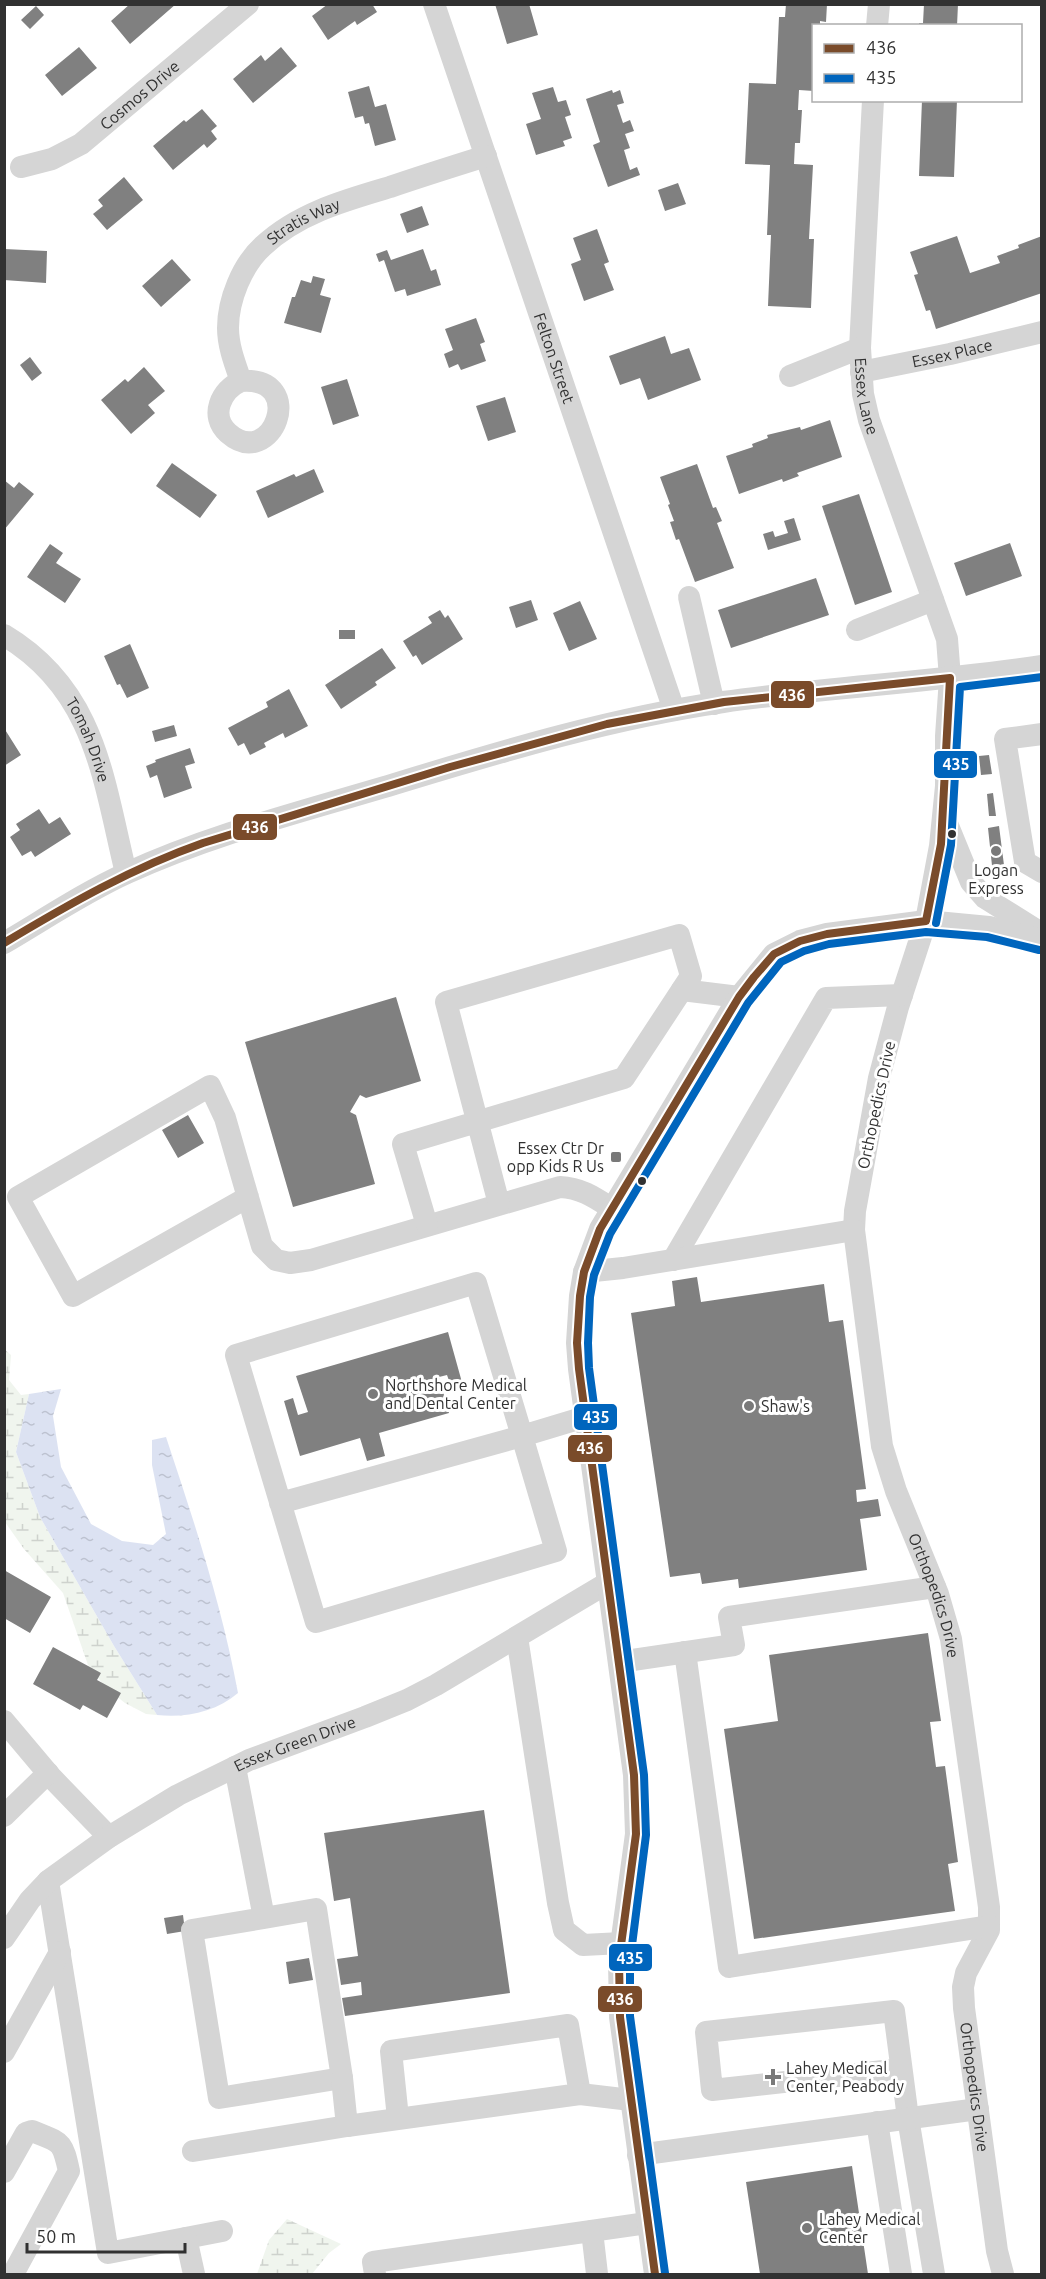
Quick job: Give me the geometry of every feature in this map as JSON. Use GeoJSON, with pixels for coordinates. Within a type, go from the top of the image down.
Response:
{"type":"FeatureCollection","features":[{"type":"Feature","properties":{"kind":"street","name":"Cosmos Drive"},"geometry":{"type":"LineString","coordinates":[[21,167],[52,159],[81,144],[248,4]]}},
{"type":"Feature","properties":{"kind":"street","name":"Felton Street"},"geometry":{"type":"LineString","coordinates":[[434,4],[674,710]]}},
{"type":"Feature","properties":{"kind":"street"},"geometry":{"type":"LineString","coordinates":[[877,24],[879,4]]}},
{"type":"Feature","properties":{"kind":"street","name":"Essex Lane"},"geometry":{"type":"LineString","coordinates":[[873,102],[860,348],[863,394],[869,420],[947,639],[950,678],[943,814]]}},
{"type":"Feature","properties":{"kind":"street","name":"Stratis Way"},"geometry":{"type":"LineString","coordinates":[[241,381],[232,353],[228,327],[231,307],[243,272],[263,246],[294,224],[330,206],[486,156]]}},
{"type":"Feature","properties":{"kind":"street","name":"Essex Place"},"geometry":{"type":"LineString","coordinates":[[861,372],[1041,332]]}},
{"type":"Feature","properties":{"kind":"street"},"geometry":{"type":"LineString","coordinates":[[790,376],[860,348]]}},
{"type":"Feature","properties":{"kind":"street"},"geometry":{"type":"LineString","coordinates":[[689,597],[714,704]]}},
{"type":"Feature","properties":{"kind":"street"},"geometry":{"type":"LineString","coordinates":[[857,630],[933,600]]}},
{"type":"Feature","properties":{"kind":"street","name":"Tomah Drive"},"geometry":{"type":"LineString","coordinates":[[4,635],[38,658],[55,676],[71,697],[88,729],[101,765],[126,873]]}},
{"type":"Feature","properties":{"kind":"street"},"geometry":{"type":"LineString","coordinates":[[4,943],[126,873],[203,843],[450,767],[607,724],[714,704],[1041,666]]}},
{"type":"Feature","properties":{"kind":"street"},"geometry":{"type":"LineString","coordinates":[[1041,734],[1005,739],[1025,862],[1041,872]]}},
{"type":"Feature","properties":{"kind":"street"},"geometry":{"type":"LineString","coordinates":[[943,814],[971,882],[985,898],[1041,933]]}},
{"type":"Feature","properties":{"kind":"street","name":"Orthopedics Drive"},"geometry":{"type":"LineString","coordinates":[[943,814],[940,846],[926,921],[879,1078],[855,1211],[855,1230],[882,1446],[896,1491],[936,1587],[951,1639],[989,1907],[990,1926],[984,1944],[966,1972],[963,1987],[997,2251],[1003,2274]]}},
{"type":"Feature","properties":{"kind":"street"},"geometry":{"type":"LineString","coordinates":[[655,2274],[620,2017],[619,1960],[636,1834],[636,1807],[634,1775],[577,1343],[584,1272],[591,1250],[611,1208],[739,997],[774,954],[800,941],[827,934],[926,921],[989,927],[1041,940]]}},
{"type":"Feature","properties":{"kind":"street"},"geometry":{"type":"LineString","coordinates":[[427,1225],[403,1144],[477,1122],[624,1078],[691,976],[679,935],[446,1002],[477,1122],[499,1204]]}},
{"type":"Feature","properties":{"kind":"street"},"geometry":{"type":"LineString","coordinates":[[682,990],[739,997]]}},
{"type":"Feature","properties":{"kind":"street"},"geometry":{"type":"LineString","coordinates":[[673,1260],[826,998],[902,995]]}},
{"type":"Feature","properties":{"kind":"street"},"geometry":{"type":"LineString","coordinates":[[248,1197],[73,1296],[18,1197],[210,1086],[225,1118],[248,1197],[262,1246],[276,1260],[290,1263],[311,1260],[560,1186],[589,1194],[611,1208]]}},
{"type":"Feature","properties":{"kind":"street"},"geometry":{"type":"LineString","coordinates":[[584,1272],[855,1230]]}},
{"type":"Feature","properties":{"kind":"street"},"geometry":{"type":"LineString","coordinates":[[476,1283],[522,1436],[556,1551],[316,1622],[236,1354],[476,1283]]}},
{"type":"Feature","properties":{"kind":"street"},"geometry":{"type":"LineString","coordinates":[[280,1503],[585,1417]]}},
{"type":"Feature","properties":{"kind":"street","name":"Essex Green Drive"},"geometry":{"type":"LineString","coordinates":[[4,1938],[30,1900],[48,1881],[109,1837],[178,1795],[235,1767],[407,1700],[609,1582]]}},
{"type":"Feature","properties":{"kind":"street"},"geometry":{"type":"LineString","coordinates":[[619,1662],[734,1646],[729,1617],[936,1587]]}},
{"type":"Feature","properties":{"kind":"street"},"geometry":{"type":"LineString","coordinates":[[517,1637],[564,1930],[583,1945],[622,1943]]}},
{"type":"Feature","properties":{"kind":"street"},"geometry":{"type":"LineString","coordinates":[[686,1652],[729,1967],[990,1926]]}},
{"type":"Feature","properties":{"kind":"street"},"geometry":{"type":"LineString","coordinates":[[4,1721],[48,1773],[109,1837]]}},
{"type":"Feature","properties":{"kind":"street"},"geometry":{"type":"LineString","coordinates":[[235,1767],[264,1918]]}},
{"type":"Feature","properties":{"kind":"street"},"geometry":{"type":"LineString","coordinates":[[4,1816],[48,1773]]}},
{"type":"Feature","properties":{"kind":"street"},"geometry":{"type":"LineString","coordinates":[[48,1881],[108,2253],[222,2231]]}},
{"type":"Feature","properties":{"kind":"street"},"geometry":{"type":"LineString","coordinates":[[342,2078],[219,2098],[192,1930],[316,1909],[342,2078],[347,2126]]}},
{"type":"Feature","properties":{"kind":"street"},"geometry":{"type":"LineString","coordinates":[[4,2052],[60,1952]]}},
{"type":"Feature","properties":{"kind":"street"},"geometry":{"type":"LineString","coordinates":[[901,2069],[712,2090],[706,2032],[894,2011],[908,2118],[934,2274]]}},
{"type":"Feature","properties":{"kind":"street"},"geometry":{"type":"LineString","coordinates":[[398,2118],[391,2051],[568,2025],[580,2094]]}},
{"type":"Feature","properties":{"kind":"street"},"geometry":{"type":"LineString","coordinates":[[193,2151],[398,2118],[580,2094],[631,2100]]}},
{"type":"Feature","properties":{"kind":"street"},"geometry":{"type":"LineString","coordinates":[[638,2155],[978,2109]]}},
{"type":"Feature","properties":{"kind":"street"},"geometry":{"type":"LineString","coordinates":[[877,2122],[901,2274]]}},
{"type":"Feature","properties":{"kind":"street"},"geometry":{"type":"LineString","coordinates":[[4,2172],[26,2133],[32,2131],[61,2143],[69,2171],[13,2274]]}},
{"type":"Feature","properties":{"kind":"street"},"geometry":{"type":"LineString","coordinates":[[375,2274],[373,2262],[647,2223]]}},
{"type":"Feature","properties":{"kind":"street"},"geometry":{"type":"LineString","coordinates":[[592,2231],[597,2274]]}},
{"type":"Feature","properties":{"kind":"street"},"geometry":{"type":"LineString","coordinates":[[186,2238],[194,2274]]}},
{"type":"Feature","properties":{"kind":"green space"},"geometry":{"type":"Polygon","coordinates":[[[4,1349],[11,1355],[9,1380],[21,1395],[29,1394],[16,1452],[40,1517],[114,1646],[157,1715],[146,1714],[125,1703],[106,1688],[88,1665],[63,1593],[24,1549],[5,1522],[4,1349]]]}},
{"type":"Feature","properties":{"kind":"green space"},"geometry":{"type":"Polygon","coordinates":[[[287,2219],[341,2244],[329,2253],[312,2274],[257,2274],[269,2240],[287,2219]]]}},
{"type":"Feature","properties":{"kind":"water"},"geometry":{"type":"Polygon","coordinates":[[[61,1389],[53,1416],[61,1467],[91,1524],[122,1541],[153,1545],[166,1534],[152,1465],[152,1440],[166,1437],[207,1564],[238,1693],[220,1705],[190,1714],[157,1715],[114,1646],[40,1517],[16,1452],[29,1394],[61,1389]]]}},
{"type":"Feature","properties":{"kind":"building"},"geometry":{"type":"Polygon","coordinates":[[[130,4],[176,4],[130,44],[111,21],[130,4]]]}},
{"type":"Feature","properties":{"kind":"building"},"geometry":{"type":"Polygon","coordinates":[[[328,4],[372,4],[377,12],[357,25],[355,21],[328,40],[312,16],[328,4]]]}},
{"type":"Feature","properties":{"kind":"building"},"geometry":{"type":"Polygon","coordinates":[[[495,4],[529,4],[538,35],[507,44],[495,4]]]}},
{"type":"Feature","properties":{"kind":"building"},"geometry":{"type":"Polygon","coordinates":[[[786,4],[827,4],[826,22],[820,21],[820,24],[812,24],[812,91],[799,90],[798,110],[802,110],[800,143],[795,143],[794,164],[813,165],[809,239],[814,239],[811,308],[768,306],[771,235],[767,235],[770,165],[745,164],[749,83],[776,84],[779,17],[785,17],[786,4]]]}},
{"type":"Feature","properties":{"kind":"building"},"geometry":{"type":"Polygon","coordinates":[[[924,4],[958,4],[957,24],[919,24],[923,23],[924,4]]]}},
{"type":"Feature","properties":{"kind":"building"},"geometry":{"type":"Polygon","coordinates":[[[36,6],[44,15],[30,29],[21,20],[36,6]]]}},
{"type":"Feature","properties":{"kind":"building"},"geometry":{"type":"Polygon","coordinates":[[[79,47],[97,68],[62,96],[45,75],[79,47]]]}},
{"type":"Feature","properties":{"kind":"building"},"geometry":{"type":"Polygon","coordinates":[[[281,47],[297,66],[253,103],[233,79],[261,55],[265,61],[281,47]]]}},
{"type":"Feature","properties":{"kind":"building"},"geometry":{"type":"Polygon","coordinates":[[[369,86],[375,107],[386,104],[396,140],[375,146],[369,123],[365,124],[363,116],[355,118],[348,92],[369,86]]]}},
{"type":"Feature","properties":{"kind":"building"},"geometry":{"type":"Polygon","coordinates":[[[553,87],[558,102],[566,100],[571,115],[565,117],[572,138],[563,141],[565,146],[536,155],[526,124],[541,119],[532,93],[553,87]]]}},
{"type":"Feature","properties":{"kind":"building"},"geometry":{"type":"Polygon","coordinates":[[[612,90],[613,93],[620,90],[624,103],[617,105],[623,123],[630,120],[634,131],[625,134],[630,148],[624,150],[630,170],[637,167],[640,175],[608,187],[593,145],[600,142],[586,99],[612,90]]]}},
{"type":"Feature","properties":{"kind":"building"},"geometry":{"type":"Polygon","coordinates":[[[922,102],[957,102],[954,177],[919,176],[922,102]]]}},
{"type":"Feature","properties":{"kind":"building"},"geometry":{"type":"Polygon","coordinates":[[[202,109],[217,126],[211,131],[217,139],[207,148],[204,144],[173,170],[153,146],[184,120],[186,122],[202,109]]]}},
{"type":"Feature","properties":{"kind":"building"},"geometry":{"type":"Polygon","coordinates":[[[124,177],[143,200],[107,230],[93,214],[103,206],[98,200],[124,177]]]}},
{"type":"Feature","properties":{"kind":"building"},"geometry":{"type":"Polygon","coordinates":[[[678,183],[686,204],[665,211],[658,190],[678,183]]]}},
{"type":"Feature","properties":{"kind":"building"},"geometry":{"type":"Polygon","coordinates":[[[422,206],[429,225],[407,233],[400,214],[422,206]]]}},
{"type":"Feature","properties":{"kind":"building"},"geometry":{"type":"Polygon","coordinates":[[[597,229],[609,262],[604,264],[614,290],[584,301],[571,264],[581,260],[573,238],[597,229]]]}},
{"type":"Feature","properties":{"kind":"building"},"geometry":{"type":"Polygon","coordinates":[[[957,236],[970,273],[1000,263],[997,256],[1042,236],[1042,293],[936,329],[930,310],[926,311],[914,275],[918,274],[910,252],[957,236]]]}},
{"type":"Feature","properties":{"kind":"building"},"geometry":{"type":"Polygon","coordinates":[[[4,249],[47,251],[46,283],[4,280],[4,249]]]}},
{"type":"Feature","properties":{"kind":"building"},"geometry":{"type":"Polygon","coordinates":[[[423,249],[431,271],[436,269],[441,285],[407,296],[405,289],[395,292],[384,260],[379,262],[376,254],[387,250],[391,260],[423,249]]]}},
{"type":"Feature","properties":{"kind":"building"},"geometry":{"type":"Polygon","coordinates":[[[172,259],[191,280],[161,307],[142,286],[172,259]]]}},
{"type":"Feature","properties":{"kind":"building"},"geometry":{"type":"Polygon","coordinates":[[[313,276],[325,279],[320,295],[331,298],[321,333],[284,323],[292,297],[295,297],[301,280],[311,283],[313,276]]]}},
{"type":"Feature","properties":{"kind":"building"},"geometry":{"type":"Polygon","coordinates":[[[476,318],[485,342],[480,344],[486,361],[461,370],[458,364],[449,368],[444,354],[453,350],[445,329],[476,318]]]}},
{"type":"Feature","properties":{"kind":"building"},"geometry":{"type":"Polygon","coordinates":[[[665,336],[671,354],[689,348],[701,380],[648,400],[640,378],[620,385],[609,356],[665,336]]]}},
{"type":"Feature","properties":{"kind":"building"},"geometry":{"type":"Polygon","coordinates":[[[30,357],[42,373],[32,381],[20,365],[30,357]]]}},
{"type":"Feature","properties":{"kind":"building"},"geometry":{"type":"Polygon","coordinates":[[[144,367],[165,391],[148,405],[155,413],[131,434],[101,400],[125,379],[128,382],[144,367]]]}},
{"type":"Feature","properties":{"kind":"building"},"geometry":{"type":"Polygon","coordinates":[[[347,379],[359,416],[333,425],[321,387],[347,379]]]}},
{"type":"Feature","properties":{"kind":"building"},"geometry":{"type":"Polygon","coordinates":[[[505,397],[516,432],[488,441],[476,406],[505,397]]]}},
{"type":"Feature","properties":{"kind":"building"},"geometry":{"type":"Polygon","coordinates":[[[830,420],[842,457],[797,473],[799,476],[783,482],[782,479],[739,494],[726,456],[753,447],[752,444],[768,438],[767,435],[800,427],[801,430],[830,420]]]}},
{"type":"Feature","properties":{"kind":"building"},"geometry":{"type":"Polygon","coordinates":[[[172,463],[217,495],[200,518],[156,486],[172,463]]]}},
{"type":"Feature","properties":{"kind":"building"},"geometry":{"type":"Polygon","coordinates":[[[697,464],[713,508],[716,507],[722,521],[717,523],[734,568],[695,582],[670,522],[674,521],[660,477],[697,464]]]}},
{"type":"Feature","properties":{"kind":"building"},"geometry":{"type":"Polygon","coordinates":[[[314,469],[324,492],[268,518],[256,491],[294,474],[296,477],[314,469]]]}},
{"type":"Feature","properties":{"kind":"building"},"geometry":{"type":"Polygon","coordinates":[[[4,480],[14,488],[19,482],[34,494],[4,530],[4,480]]]}},
{"type":"Feature","properties":{"kind":"building"},"geometry":{"type":"Polygon","coordinates":[[[859,494],[892,592],[855,605],[822,506],[859,494]]]}},
{"type":"Feature","properties":{"kind":"building"},"geometry":{"type":"Polygon","coordinates":[[[794,518],[801,540],[768,550],[763,534],[773,531],[775,537],[788,533],[784,521],[794,518]]]}},
{"type":"Feature","properties":{"kind":"building"},"geometry":{"type":"Polygon","coordinates":[[[1010,543],[1022,576],[966,596],[954,563],[1010,543]]]}},
{"type":"Feature","properties":{"kind":"building"},"geometry":{"type":"Polygon","coordinates":[[[50,544],[63,553],[56,563],[81,579],[65,603],[27,577],[50,544]]]}},
{"type":"Feature","properties":{"kind":"building"},"geometry":{"type":"Polygon","coordinates":[[[816,578],[829,615],[731,648],[718,610],[816,578]]]}},
{"type":"Feature","properties":{"kind":"building"},"geometry":{"type":"Polygon","coordinates":[[[531,600],[538,620],[516,628],[509,607],[531,600]]]}},
{"type":"Feature","properties":{"kind":"building"},"geometry":{"type":"Polygon","coordinates":[[[580,601],[597,639],[569,651],[553,613],[580,601]]]}},
{"type":"Feature","properties":{"kind":"building"},"geometry":{"type":"Polygon","coordinates":[[[440,610],[445,618],[448,615],[463,639],[422,665],[416,655],[413,657],[403,641],[432,623],[428,617],[440,610]]]}},
{"type":"Feature","properties":{"kind":"building"},"geometry":{"type":"Polygon","coordinates":[[[339,630],[355,630],[355,639],[339,639],[339,630]]]}},
{"type":"Feature","properties":{"kind":"building"},"geometry":{"type":"Polygon","coordinates":[[[130,644],[149,688],[127,698],[120,684],[117,685],[104,656],[130,644]]]}},
{"type":"Feature","properties":{"kind":"building"},"geometry":{"type":"Polygon","coordinates":[[[382,648],[396,668],[375,682],[377,685],[341,709],[325,685],[382,648]]]}},
{"type":"Feature","properties":{"kind":"building"},"geometry":{"type":"Polygon","coordinates":[[[289,689],[308,726],[285,738],[283,733],[264,743],[266,747],[250,755],[244,743],[238,746],[228,728],[268,707],[266,702],[289,689]]]}},
{"type":"Feature","properties":{"kind":"building"},"geometry":{"type":"Polygon","coordinates":[[[174,725],[177,736],[155,742],[152,731],[174,725]]]}},
{"type":"Feature","properties":{"kind":"building"},"geometry":{"type":"Polygon","coordinates":[[[4,728],[21,755],[4,766],[4,728]]]}},
{"type":"Feature","properties":{"kind":"building"},"geometry":{"type":"Polygon","coordinates":[[[190,748],[195,763],[185,766],[192,788],[164,798],[157,775],[150,778],[146,766],[156,762],[155,760],[190,748]]]}},
{"type":"Feature","properties":{"kind":"building"},"geometry":{"type":"Polygon","coordinates":[[[989,755],[992,774],[981,775],[979,756],[989,755]]]}},
{"type":"Feature","properties":{"kind":"building"},"geometry":{"type":"Polygon","coordinates":[[[993,793],[996,816],[989,816],[987,794],[993,793]]]}},
{"type":"Feature","properties":{"kind":"building"},"geometry":{"type":"Polygon","coordinates":[[[39,809],[49,824],[60,817],[71,834],[35,857],[31,851],[22,856],[10,837],[20,830],[16,824],[39,809]]]}},
{"type":"Feature","properties":{"kind":"building","name":"Logan Express"},"geometry":{"type":"Polygon","coordinates":[[[999,826],[1005,873],[993,875],[988,828],[999,826]]]}},
{"type":"Feature","properties":{"kind":"building"},"geometry":{"type":"Polygon","coordinates":[[[396,997],[421,1081],[366,1098],[360,1095],[350,1112],[356,1115],[375,1184],[293,1207],[245,1042],[396,997]]]}},
{"type":"Feature","properties":{"kind":"building"},"geometry":{"type":"Polygon","coordinates":[[[188,1115],[204,1143],[178,1158],[162,1130],[188,1115]]]}},
{"type":"Feature","properties":{"kind":"building","name":"Shaw's"},"geometry":{"type":"Polygon","coordinates":[[[697,1277],[701,1302],[824,1284],[829,1322],[843,1320],[866,1489],[856,1490],[857,1502],[878,1499],[881,1516],[860,1519],[867,1570],[739,1588],[738,1579],[702,1584],[700,1573],[670,1577],[631,1313],[675,1306],[672,1281],[697,1277]]]}},
{"type":"Feature","properties":{"kind":"building","name":"Northshore Medical and Dental Center"},"geometry":{"type":"Polygon","coordinates":[[[448,1332],[463,1386],[452,1389],[447,1375],[439,1377],[449,1413],[379,1433],[385,1456],[367,1461],[360,1438],[300,1456],[284,1401],[293,1398],[298,1415],[308,1412],[296,1376],[448,1332]]]}},
{"type":"Feature","properties":{"kind":"building"},"geometry":{"type":"Polygon","coordinates":[[[4,1570],[51,1597],[30,1633],[4,1618],[4,1570]]]}},
{"type":"Feature","properties":{"kind":"building"},"geometry":{"type":"Polygon","coordinates":[[[928,1633],[941,1721],[930,1722],[936,1767],[945,1766],[958,1862],[948,1864],[955,1911],[754,1939],[724,1729],[778,1721],[769,1655],[928,1633]]]}},
{"type":"Feature","properties":{"kind":"building"},"geometry":{"type":"Polygon","coordinates":[[[53,1647],[101,1673],[97,1680],[121,1693],[107,1718],[83,1705],[80,1710],[33,1684],[53,1647]]]}},
{"type":"Feature","properties":{"kind":"building"},"geometry":{"type":"Polygon","coordinates":[[[484,1810],[510,1993],[345,2016],[342,1998],[362,1995],[361,1982],[341,1985],[337,1959],[358,1956],[350,1898],[334,1901],[324,1833],[484,1810]]]}},
{"type":"Feature","properties":{"kind":"building"},"geometry":{"type":"Polygon","coordinates":[[[183,1915],[185,1931],[167,1934],[164,1918],[183,1915]]]}},
{"type":"Feature","properties":{"kind":"building"},"geometry":{"type":"Polygon","coordinates":[[[309,1958],[313,1980],[289,1984],[286,1962],[309,1958]]]}},
{"type":"Feature","properties":{"kind":"building","name":"Lahey Medical Center"},"geometry":{"type":"Polygon","coordinates":[[[852,2166],[868,2274],[760,2274],[746,2182],[852,2166]]]}},
{"type":"Feature","properties":{"kind":"transit line","name":"435"},"geometry":{"type":"LineString","coordinates":[[936,923],[951,845],[960,687],[1042,677]]}},
{"type":"Feature","properties":{"kind":"transit line","name":"436"},"geometry":{"type":"LineString","coordinates":[[4,943],[101,888],[177,853],[450,767],[607,724],[724,702],[950,678],[941,844],[926,921],[827,934],[800,941],[774,954],[739,997],[600,1229],[584,1272],[577,1343],[579,1369],[634,1775],[636,1834],[619,1960],[620,2017],[655,2274]]}},
{"type":"Feature","properties":{"kind":"transit line","name":"435"},"geometry":{"type":"LineString","coordinates":[[665,2273],[630,2016],[630,1961],[646,1835],[644,1775],[589,1368],[590,1297],[594,1275],[610,1234],[748,1003],[781,962],[804,951],[829,944],[926,932],[987,937],[1039,950]]}},
{"type":"Feature","properties":{"kind":"place","name":"Logan Express"},"geometry":{"type":"Point","coordinates":[996,851]}},
{"type":"Feature","properties":{"kind":"place","name":"Essex Ctr Dr opp Kids R Us"},"geometry":{"type":"Point","coordinates":[616,1157]}},
{"type":"Feature","properties":{"kind":"place","name":"Northshore Medical and Dental Center"},"geometry":{"type":"Point","coordinates":[373,1394]}},
{"type":"Feature","properties":{"kind":"place","name":"Shaw's"},"geometry":{"type":"Point","coordinates":[749,1406]}},
{"type":"Feature","properties":{"kind":"place","name":"Lahey Medical Center, Peabody"},"geometry":{"type":"Point","coordinates":[773,2077]}},
{"type":"Feature","properties":{"kind":"place","name":"Lahey Medical Center"},"geometry":{"type":"Point","coordinates":[807,2228]}}]}
